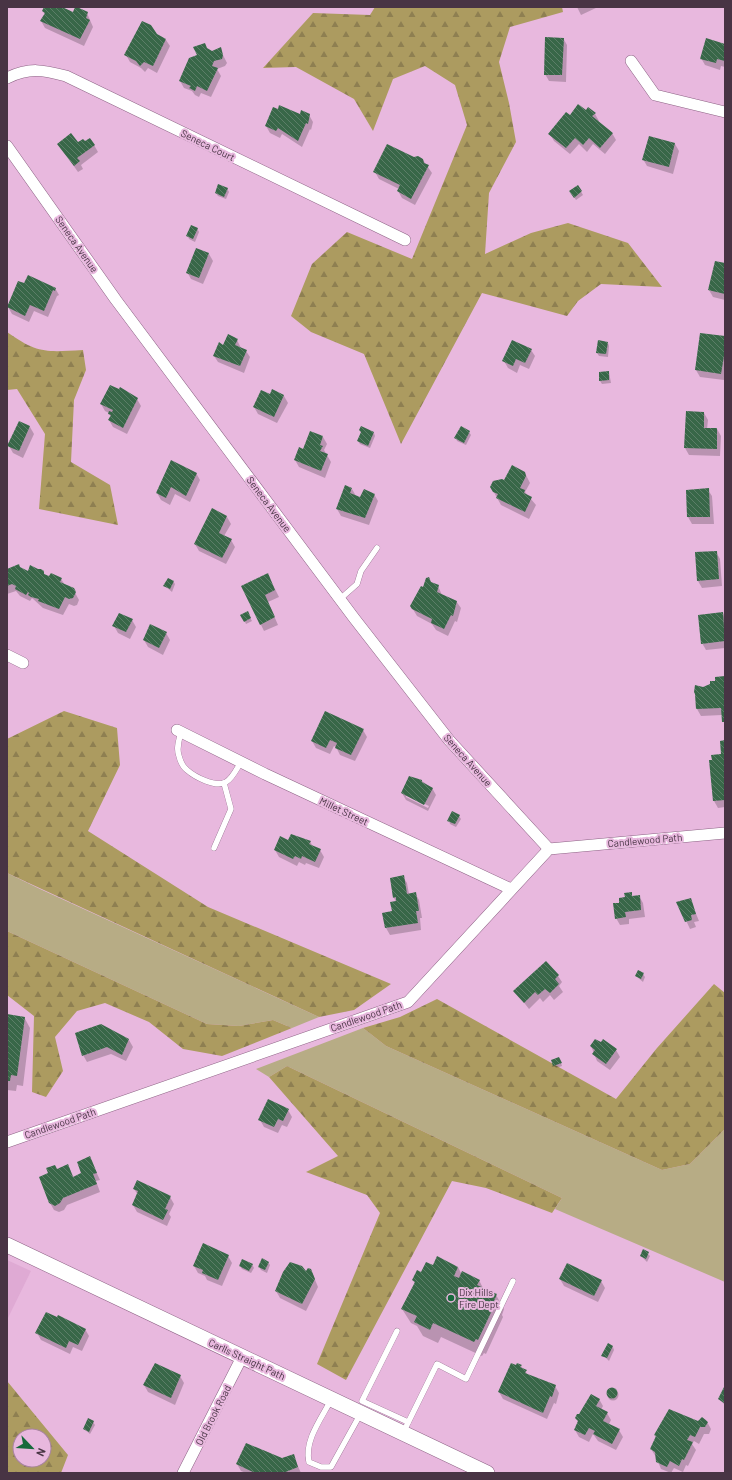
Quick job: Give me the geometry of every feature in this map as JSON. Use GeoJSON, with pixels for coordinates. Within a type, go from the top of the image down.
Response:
{"type":"FeatureCollection","features":[{"type":"Feature","properties":{"kind":"street"},"geometry":{"type":"LineString","coordinates":[[631,61],[655,94],[725,112]]}},
{"type":"Feature","properties":{"kind":"street","name":"Seneca Court"},"geometry":{"type":"LineString","coordinates":[[7,78],[15,74],[39,69],[66,76],[405,240]]}},
{"type":"Feature","properties":{"kind":"street","name":"Seneca Avenue"},"geometry":{"type":"LineString","coordinates":[[7,146],[116,300],[340,599],[450,740],[548,849]]}},
{"type":"Feature","properties":{"kind":"street"},"geometry":{"type":"LineString","coordinates":[[7,655],[23,663]]}},
{"type":"Feature","properties":{"kind":"street","name":"Millet Street"},"geometry":{"type":"LineString","coordinates":[[179,731],[241,762],[511,889]]}},
{"type":"Feature","properties":{"kind":"street","name":"Candlewood Path"},"geometry":{"type":"LineString","coordinates":[[7,1142],[408,1002],[548,849],[725,833]]}},
{"type":"Feature","properties":{"kind":"street","name":"Carlls Straight Path"},"geometry":{"type":"LineString","coordinates":[[7,1245],[332,1399],[406,1428],[487,1473]]}},
{"type":"Feature","properties":{"kind":"street","name":"Old Brook Road"},"geometry":{"type":"LineString","coordinates":[[183,1473],[242,1357]]}},
{"type":"Feature","properties":{"kind":"lane"},"geometry":{"type":"LineString","coordinates":[[340,599],[357,584],[361,571],[377,548]]}},
{"type":"Feature","properties":{"kind":"lane"},"geometry":{"type":"LineString","coordinates":[[179,731],[179,756],[187,770],[209,782],[224,783],[230,780],[241,762]]}},
{"type":"Feature","properties":{"kind":"lane"},"geometry":{"type":"LineString","coordinates":[[214,848],[231,809],[224,783]]}},
{"type":"Feature","properties":{"kind":"lane"},"geometry":{"type":"LineString","coordinates":[[406,1428],[438,1364],[466,1379],[513,1281]]}},
{"type":"Feature","properties":{"kind":"lane"},"geometry":{"type":"LineString","coordinates":[[332,1399],[311,1437],[307,1452],[309,1462],[321,1467],[331,1467],[397,1331]]}},
{"type":"Feature","properties":{"kind":"shaded area"},"geometry":{"type":"Polygon","coordinates":[[[7,873],[319,1017],[292,1028],[273,1020],[239,1026],[207,1024],[7,931],[7,873]]]}},
{"type":"Feature","properties":{"kind":"shaded area"},"geometry":{"type":"Polygon","coordinates":[[[363,1028],[386,1046],[662,1170],[690,1164],[725,1129],[725,1282],[555,1209],[562,1198],[287,1066],[269,1077],[256,1069],[363,1028]]]}},
{"type":"Feature","properties":{"kind":"shaded area"},"geometry":{"type":"Polygon","coordinates":[[[7,1260],[31,1271],[7,1320],[7,1260]]]}},
{"type":"Feature","properties":{"kind":"green space"},"geometry":{"type":"Polygon","coordinates":[[[375,7],[562,7],[563,12],[510,27],[499,62],[509,103],[516,142],[489,193],[485,254],[531,233],[568,223],[628,243],[662,287],[601,284],[578,301],[567,316],[482,293],[401,444],[364,354],[311,332],[291,316],[312,264],[347,232],[412,259],[467,125],[455,85],[425,66],[393,79],[373,131],[354,99],[296,67],[263,68],[313,13],[370,15],[375,7]]]}},
{"type":"Feature","properties":{"kind":"green space"},"geometry":{"type":"Polygon","coordinates":[[[7,332],[35,348],[43,350],[83,350],[86,370],[74,400],[71,462],[110,485],[118,525],[39,509],[45,434],[17,389],[7,390],[7,332]]]}},
{"type":"Feature","properties":{"kind":"green space"},"geometry":{"type":"Polygon","coordinates":[[[64,711],[117,728],[120,765],[88,831],[208,907],[391,984],[354,1010],[319,1017],[7,873],[7,739],[64,711]]]}},
{"type":"Feature","properties":{"kind":"green space"},"geometry":{"type":"Polygon","coordinates":[[[7,931],[207,1024],[239,1026],[273,1020],[292,1028],[222,1056],[183,1049],[149,1022],[105,1003],[77,1011],[55,1037],[63,1071],[46,1097],[32,1092],[34,1016],[7,995],[7,931]]]}},
{"type":"Feature","properties":{"kind":"green space"},"geometry":{"type":"Polygon","coordinates":[[[714,984],[725,993],[725,1129],[690,1164],[662,1170],[386,1046],[363,1028],[400,1017],[437,999],[616,1099],[657,1048],[714,984]]]}},
{"type":"Feature","properties":{"kind":"green space"},"geometry":{"type":"Polygon","coordinates":[[[287,1066],[562,1198],[552,1213],[486,1188],[452,1181],[346,1380],[317,1364],[380,1213],[367,1195],[306,1172],[338,1156],[269,1077],[287,1066]]]}},
{"type":"Feature","properties":{"kind":"green space"},"geometry":{"type":"Polygon","coordinates":[[[7,1381],[46,1428],[12,1428],[12,1468],[52,1468],[52,1436],[68,1455],[61,1473],[7,1473],[7,1381]]]}},
{"type":"Feature","properties":{"kind":"building"},"geometry":{"type":"Polygon","coordinates":[[[44,7],[62,7],[73,12],[75,7],[77,7],[88,12],[86,18],[90,20],[80,39],[40,21],[45,13],[42,11],[44,7]]]}},
{"type":"Feature","properties":{"kind":"building"},"geometry":{"type":"Polygon","coordinates":[[[142,21],[151,25],[157,34],[166,39],[153,66],[144,62],[140,66],[136,61],[124,55],[142,21]]]}},
{"type":"Feature","properties":{"kind":"building"},"geometry":{"type":"Polygon","coordinates":[[[545,37],[564,38],[562,75],[544,75],[545,37]]]}},
{"type":"Feature","properties":{"kind":"building"},"geometry":{"type":"Polygon","coordinates":[[[706,38],[725,44],[725,61],[717,59],[716,63],[700,59],[706,38]]]}},
{"type":"Feature","properties":{"kind":"building"},"geometry":{"type":"Polygon","coordinates":[[[205,43],[207,48],[212,51],[221,47],[223,55],[222,59],[214,61],[212,66],[218,68],[207,91],[197,86],[195,91],[189,88],[191,86],[179,81],[189,58],[197,55],[193,47],[205,43]]]}},
{"type":"Feature","properties":{"kind":"building"},"geometry":{"type":"Polygon","coordinates":[[[578,104],[586,110],[588,107],[596,113],[592,116],[613,133],[600,148],[589,138],[583,145],[575,138],[566,148],[548,134],[566,112],[570,115],[578,104]]]}},
{"type":"Feature","properties":{"kind":"building"},"geometry":{"type":"Polygon","coordinates":[[[279,105],[300,114],[301,110],[310,114],[308,124],[306,123],[298,141],[278,128],[276,131],[265,126],[273,107],[278,109],[279,105]]]}},
{"type":"Feature","properties":{"kind":"building"},"geometry":{"type":"Polygon","coordinates":[[[71,133],[78,142],[83,139],[85,141],[90,138],[95,145],[77,158],[80,161],[74,166],[57,144],[71,133]]]}},
{"type":"Feature","properties":{"kind":"building"},"geometry":{"type":"Polygon","coordinates":[[[649,136],[675,143],[669,167],[642,160],[649,136]]]}},
{"type":"Feature","properties":{"kind":"building"},"geometry":{"type":"Polygon","coordinates":[[[387,144],[414,157],[418,156],[423,159],[424,163],[429,165],[411,199],[397,191],[400,185],[373,172],[387,144]]]}},
{"type":"Feature","properties":{"kind":"building"},"geometry":{"type":"Polygon","coordinates":[[[218,184],[228,188],[224,197],[215,193],[218,184]]]}},
{"type":"Feature","properties":{"kind":"building"},"geometry":{"type":"Polygon","coordinates":[[[578,185],[582,191],[574,198],[569,191],[578,185]]]}},
{"type":"Feature","properties":{"kind":"building"},"geometry":{"type":"Polygon","coordinates":[[[191,225],[198,228],[193,239],[186,236],[191,225]]]}},
{"type":"Feature","properties":{"kind":"building"},"geometry":{"type":"Polygon","coordinates":[[[196,248],[209,253],[199,278],[186,273],[196,248]]]}},
{"type":"Feature","properties":{"kind":"building"},"geometry":{"type":"Polygon","coordinates":[[[715,261],[725,263],[725,294],[708,290],[715,261]]]}},
{"type":"Feature","properties":{"kind":"building"},"geometry":{"type":"Polygon","coordinates":[[[28,275],[56,288],[55,291],[53,290],[44,311],[30,305],[25,316],[7,307],[18,281],[24,283],[28,275]]]}},
{"type":"Feature","properties":{"kind":"building"},"geometry":{"type":"Polygon","coordinates":[[[700,333],[725,336],[725,350],[721,374],[695,370],[700,333]]]}},
{"type":"Feature","properties":{"kind":"building"},"geometry":{"type":"Polygon","coordinates":[[[228,334],[238,339],[235,345],[247,350],[240,366],[213,356],[219,342],[223,345],[228,334]]]}},
{"type":"Feature","properties":{"kind":"building"},"geometry":{"type":"Polygon","coordinates":[[[512,340],[532,349],[525,363],[516,359],[513,366],[502,361],[512,340]]]}},
{"type":"Feature","properties":{"kind":"building"},"geometry":{"type":"Polygon","coordinates":[[[598,340],[608,342],[606,354],[596,353],[598,340]]]}},
{"type":"Feature","properties":{"kind":"building"},"geometry":{"type":"Polygon","coordinates":[[[609,371],[609,380],[599,381],[599,372],[609,371]]]}},
{"type":"Feature","properties":{"kind":"building"},"geometry":{"type":"Polygon","coordinates":[[[110,385],[119,389],[120,387],[138,398],[123,428],[108,420],[111,415],[108,414],[109,411],[112,412],[113,410],[100,404],[110,385]]]}},
{"type":"Feature","properties":{"kind":"building"},"geometry":{"type":"Polygon","coordinates":[[[272,389],[284,395],[274,417],[253,407],[261,390],[270,394],[272,389]]]}},
{"type":"Feature","properties":{"kind":"building"},"geometry":{"type":"Polygon","coordinates":[[[686,411],[704,412],[704,428],[717,428],[717,449],[684,448],[686,411]]]}},
{"type":"Feature","properties":{"kind":"building"},"geometry":{"type":"Polygon","coordinates":[[[19,421],[30,426],[19,451],[7,446],[19,421]]]}},
{"type":"Feature","properties":{"kind":"building"},"geometry":{"type":"Polygon","coordinates":[[[361,426],[374,432],[368,446],[357,441],[361,432],[359,430],[361,426]]]}},
{"type":"Feature","properties":{"kind":"building"},"geometry":{"type":"Polygon","coordinates":[[[461,426],[470,431],[464,443],[454,438],[461,426]]]}},
{"type":"Feature","properties":{"kind":"building"},"geometry":{"type":"Polygon","coordinates":[[[310,431],[323,436],[320,445],[323,446],[320,451],[328,454],[321,471],[294,460],[299,447],[303,449],[310,431]]]}},
{"type":"Feature","properties":{"kind":"building"},"geometry":{"type":"Polygon","coordinates":[[[171,460],[197,473],[186,496],[171,487],[166,498],[156,493],[171,460]]]}},
{"type":"Feature","properties":{"kind":"building"},"geometry":{"type":"Polygon","coordinates":[[[512,465],[525,472],[526,476],[520,488],[525,490],[524,493],[532,497],[525,512],[496,498],[498,494],[493,492],[490,487],[493,481],[504,480],[512,465]]]}},
{"type":"Feature","properties":{"kind":"building"},"geometry":{"type":"Polygon","coordinates":[[[345,485],[352,488],[350,493],[360,497],[364,489],[375,494],[365,518],[336,509],[345,485]]]}},
{"type":"Feature","properties":{"kind":"building"},"geometry":{"type":"Polygon","coordinates":[[[709,488],[710,517],[687,517],[686,490],[709,488]]]}},
{"type":"Feature","properties":{"kind":"building"},"geometry":{"type":"Polygon","coordinates":[[[212,508],[227,516],[219,533],[232,539],[222,558],[194,544],[212,508]]]}},
{"type":"Feature","properties":{"kind":"building"},"geometry":{"type":"Polygon","coordinates":[[[717,551],[719,579],[697,581],[695,552],[717,551]]]}},
{"type":"Feature","properties":{"kind":"building"},"geometry":{"type":"Polygon","coordinates":[[[19,564],[20,567],[28,571],[30,565],[41,569],[44,571],[44,574],[49,576],[51,573],[62,578],[60,582],[74,588],[76,592],[73,598],[69,599],[65,597],[59,609],[38,601],[39,599],[28,595],[28,592],[26,595],[15,589],[16,586],[12,584],[7,586],[7,569],[19,564]]]}},
{"type":"Feature","properties":{"kind":"building"},"geometry":{"type":"Polygon","coordinates":[[[268,573],[275,590],[265,595],[275,617],[260,625],[241,586],[268,573]]]}},
{"type":"Feature","properties":{"kind":"building"},"geometry":{"type":"Polygon","coordinates":[[[429,577],[431,582],[439,585],[437,592],[457,601],[453,616],[451,615],[444,629],[431,623],[432,619],[412,609],[410,606],[421,586],[423,587],[426,578],[429,577]]]}},
{"type":"Feature","properties":{"kind":"building"},"geometry":{"type":"Polygon","coordinates":[[[168,578],[174,581],[170,589],[163,586],[168,578]]]}},
{"type":"Feature","properties":{"kind":"building"},"geometry":{"type":"Polygon","coordinates":[[[248,611],[251,618],[244,622],[240,615],[248,611]]]}},
{"type":"Feature","properties":{"kind":"building"},"geometry":{"type":"Polygon","coordinates":[[[723,612],[725,641],[701,644],[698,615],[723,612]]]}},
{"type":"Feature","properties":{"kind":"building"},"geometry":{"type":"Polygon","coordinates":[[[119,613],[133,619],[126,632],[112,626],[119,613]]]}},
{"type":"Feature","properties":{"kind":"building"},"geometry":{"type":"Polygon","coordinates":[[[150,624],[167,632],[159,648],[143,640],[150,624]]]}},
{"type":"Feature","properties":{"kind":"building"},"geometry":{"type":"Polygon","coordinates":[[[725,676],[725,722],[722,722],[721,708],[696,709],[694,692],[695,685],[703,687],[710,684],[710,681],[715,681],[715,677],[725,676]]]}},
{"type":"Feature","properties":{"kind":"building"},"geometry":{"type":"Polygon","coordinates":[[[325,711],[364,729],[351,755],[335,748],[337,743],[330,740],[326,748],[311,741],[325,711]]]}},
{"type":"Feature","properties":{"kind":"building"},"geometry":{"type":"Polygon","coordinates":[[[725,740],[725,800],[713,801],[709,760],[712,760],[711,755],[721,754],[720,741],[725,740]]]}},
{"type":"Feature","properties":{"kind":"building"},"geometry":{"type":"Polygon","coordinates":[[[409,776],[422,780],[422,782],[433,788],[424,805],[401,793],[409,776]]]}},
{"type":"Feature","properties":{"kind":"building"},"geometry":{"type":"Polygon","coordinates":[[[452,811],[460,815],[455,824],[447,821],[452,811]]]}},
{"type":"Feature","properties":{"kind":"building"},"geometry":{"type":"Polygon","coordinates":[[[291,834],[311,841],[309,844],[321,849],[315,862],[302,856],[301,859],[295,856],[293,859],[274,850],[280,836],[288,840],[291,834]]]}},
{"type":"Feature","properties":{"kind":"building"},"geometry":{"type":"Polygon","coordinates":[[[404,875],[407,894],[416,892],[419,911],[416,911],[418,923],[385,928],[382,913],[392,911],[390,902],[396,901],[396,897],[393,898],[390,878],[404,875]]]}},
{"type":"Feature","properties":{"kind":"building"},"geometry":{"type":"Polygon","coordinates":[[[632,892],[632,896],[640,895],[641,910],[625,912],[626,917],[615,919],[613,903],[619,903],[619,898],[625,897],[624,893],[632,892]]]}},
{"type":"Feature","properties":{"kind":"building"},"geometry":{"type":"Polygon","coordinates":[[[691,898],[696,914],[691,915],[692,920],[685,922],[676,902],[691,898]]]}},
{"type":"Feature","properties":{"kind":"building"},"geometry":{"type":"Polygon","coordinates":[[[546,961],[559,975],[555,979],[559,984],[550,993],[545,989],[538,995],[535,992],[524,1003],[513,991],[546,961]]]}},
{"type":"Feature","properties":{"kind":"building"},"geometry":{"type":"Polygon","coordinates":[[[638,970],[644,973],[641,979],[635,976],[638,970]]]}},
{"type":"Feature","properties":{"kind":"building"},"geometry":{"type":"Polygon","coordinates":[[[7,1014],[25,1017],[17,1076],[11,1075],[10,1081],[7,1081],[7,1014]]]}},
{"type":"Feature","properties":{"kind":"building"},"geometry":{"type":"Polygon","coordinates":[[[101,1024],[129,1039],[122,1055],[107,1047],[82,1056],[75,1033],[101,1024]]]}},
{"type":"Feature","properties":{"kind":"building"},"geometry":{"type":"Polygon","coordinates":[[[595,1039],[601,1042],[603,1039],[617,1049],[606,1064],[592,1054],[595,1050],[590,1046],[595,1039]]]}},
{"type":"Feature","properties":{"kind":"building"},"geometry":{"type":"Polygon","coordinates":[[[559,1057],[562,1063],[553,1066],[551,1060],[559,1057]]]}},
{"type":"Feature","properties":{"kind":"building"},"geometry":{"type":"Polygon","coordinates":[[[268,1099],[289,1109],[283,1121],[278,1119],[274,1127],[258,1120],[268,1099]]]}},
{"type":"Feature","properties":{"kind":"building"},"geometry":{"type":"Polygon","coordinates":[[[90,1156],[97,1173],[93,1174],[97,1184],[63,1198],[60,1203],[55,1206],[49,1203],[39,1177],[48,1173],[46,1168],[55,1165],[57,1169],[68,1164],[73,1177],[81,1173],[77,1162],[90,1156]]]}},
{"type":"Feature","properties":{"kind":"building"},"geometry":{"type":"Polygon","coordinates":[[[137,1180],[171,1196],[165,1209],[168,1210],[163,1220],[132,1205],[138,1191],[133,1189],[137,1180]]]}},
{"type":"Feature","properties":{"kind":"building"},"geometry":{"type":"Polygon","coordinates":[[[203,1243],[229,1255],[218,1280],[202,1273],[203,1270],[193,1266],[203,1243]]]}},
{"type":"Feature","properties":{"kind":"building"},"geometry":{"type":"Polygon","coordinates":[[[643,1249],[649,1252],[646,1259],[640,1256],[643,1249]]]}},
{"type":"Feature","properties":{"kind":"building","name":"Dix Hills Fire Dept"},"geometry":{"type":"Polygon","coordinates":[[[437,1256],[458,1267],[454,1276],[459,1278],[462,1271],[480,1280],[477,1285],[497,1294],[494,1301],[496,1302],[478,1340],[476,1339],[474,1342],[433,1323],[430,1330],[414,1322],[417,1316],[401,1309],[415,1282],[412,1280],[417,1270],[421,1272],[426,1262],[433,1265],[437,1256]]]}},
{"type":"Feature","properties":{"kind":"building"},"geometry":{"type":"Polygon","coordinates":[[[262,1258],[269,1262],[265,1270],[258,1267],[262,1258]]]}},
{"type":"Feature","properties":{"kind":"building"},"geometry":{"type":"Polygon","coordinates":[[[242,1259],[253,1264],[249,1271],[239,1266],[242,1259]]]}},
{"type":"Feature","properties":{"kind":"building"},"geometry":{"type":"Polygon","coordinates":[[[290,1262],[302,1266],[306,1271],[308,1268],[311,1269],[315,1279],[302,1304],[275,1291],[283,1272],[290,1262]]]}},
{"type":"Feature","properties":{"kind":"building"},"geometry":{"type":"Polygon","coordinates":[[[567,1263],[602,1280],[594,1296],[559,1279],[567,1263]]]}},
{"type":"Feature","properties":{"kind":"building"},"geometry":{"type":"Polygon","coordinates":[[[46,1312],[57,1317],[58,1315],[86,1329],[78,1345],[69,1341],[66,1348],[35,1333],[46,1312]]]}},
{"type":"Feature","properties":{"kind":"building"},"geometry":{"type":"Polygon","coordinates":[[[608,1343],[613,1346],[607,1358],[601,1356],[608,1343]]]}},
{"type":"Feature","properties":{"kind":"building"},"geometry":{"type":"Polygon","coordinates":[[[155,1363],[181,1375],[171,1398],[143,1385],[155,1363]]]}},
{"type":"Feature","properties":{"kind":"building"},"geometry":{"type":"Polygon","coordinates":[[[511,1363],[522,1365],[520,1367],[527,1370],[525,1373],[556,1385],[552,1397],[550,1396],[543,1413],[498,1392],[511,1363]]]}},
{"type":"Feature","properties":{"kind":"building"},"geometry":{"type":"Polygon","coordinates":[[[725,1385],[725,1401],[724,1403],[718,1399],[725,1385]]]}},
{"type":"Feature","properties":{"kind":"building"},"geometry":{"type":"Polygon","coordinates":[[[610,1388],[614,1388],[616,1389],[616,1397],[610,1398],[607,1395],[607,1391],[610,1388]]]}},
{"type":"Feature","properties":{"kind":"building"},"geometry":{"type":"Polygon","coordinates":[[[591,1394],[600,1399],[596,1406],[608,1412],[603,1421],[620,1429],[612,1444],[593,1434],[595,1431],[589,1428],[585,1435],[574,1430],[578,1421],[575,1418],[591,1394]]]}},
{"type":"Feature","properties":{"kind":"building"},"geometry":{"type":"Polygon","coordinates":[[[669,1409],[698,1421],[702,1417],[708,1422],[705,1427],[700,1427],[695,1437],[690,1435],[687,1440],[693,1442],[684,1460],[682,1459],[679,1466],[670,1461],[667,1467],[656,1462],[655,1452],[650,1449],[656,1436],[654,1435],[669,1409]]]}},
{"type":"Feature","properties":{"kind":"building"},"geometry":{"type":"Polygon","coordinates":[[[88,1418],[94,1421],[89,1432],[83,1429],[88,1418]]]}},
{"type":"Feature","properties":{"kind":"building"},"geometry":{"type":"Polygon","coordinates":[[[246,1443],[282,1458],[294,1454],[298,1467],[283,1473],[255,1473],[236,1464],[246,1443]]]}},
{"type":"Feature","properties":{"kind":"place","name":"Dix Hills Fire Dept"},"geometry":{"type":"Point","coordinates":[451,1298]}}]}
